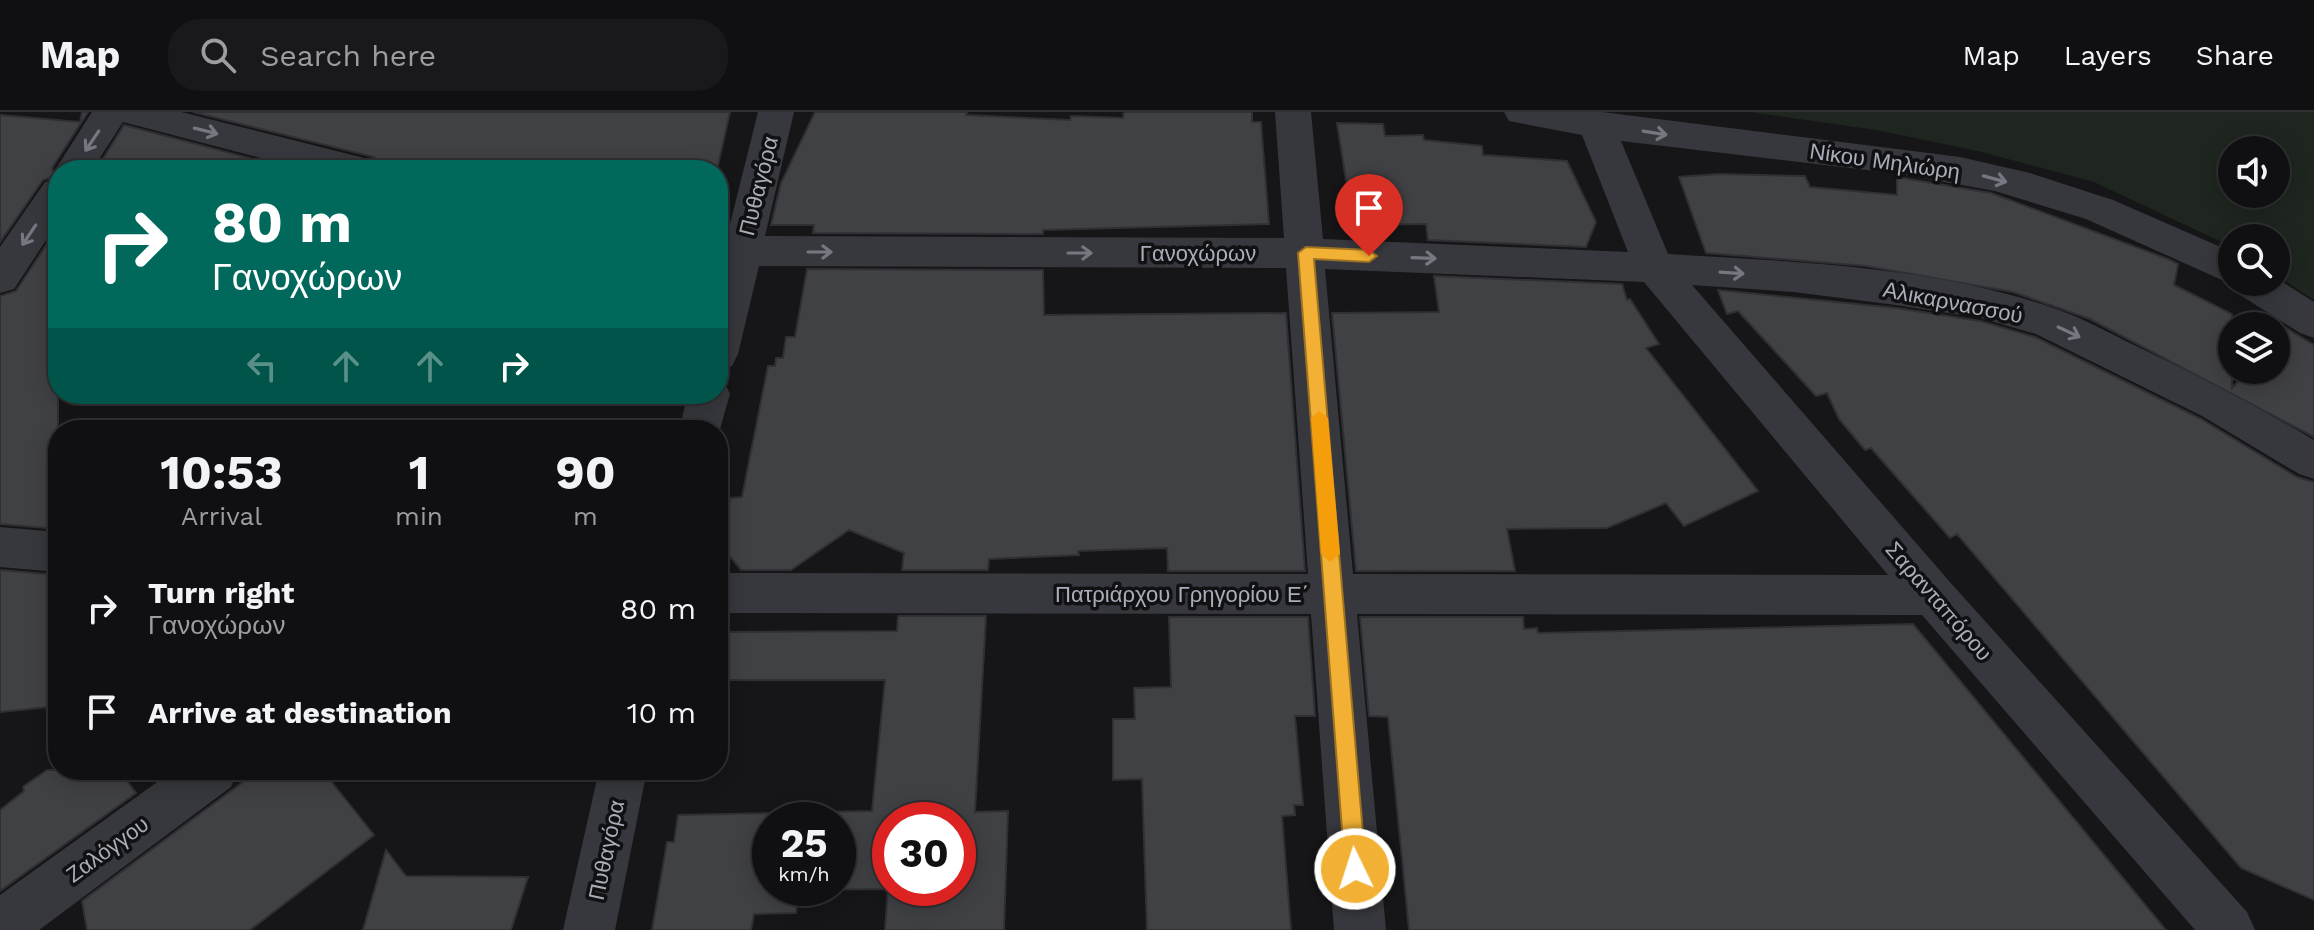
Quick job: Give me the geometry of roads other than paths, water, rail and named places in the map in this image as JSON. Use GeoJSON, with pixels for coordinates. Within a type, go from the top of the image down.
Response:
{"type":"FeatureCollection","features":[{"type":"Feature","properties":{"kind":"street"},"geometry":{"type":"LineString","coordinates":[[80,160],[111,112]]}},
{"type":"Feature","properties":{"kind":"street"},"geometry":{"type":"LineString","coordinates":[[130,112],[320,160]]}},
{"type":"Feature","properties":{"kind":"street","name":"Πυθαγόρα"},"geometry":{"type":"LineString","coordinates":[[730,252],[776,112]]}},
{"type":"Feature","properties":{"kind":"street"},"geometry":{"type":"LineString","coordinates":[[1293,112],[1360,930]]}},
{"type":"Feature","properties":{"kind":"street","name":"Νίκου Μηλιώρη"},"geometry":{"type":"LineString","coordinates":[[1522,112],[1717,142],[1881,157],[1964,171],[2059,196],[2141,228],[2218,264]]}},
{"type":"Feature","properties":{"kind":"street","name":"Σαρανταπόρου"},"geometry":{"type":"LineString","coordinates":[[1596,123],[1654,268],[1933,595],[2229,930]]}},
{"type":"Feature","properties":{"kind":"street"},"geometry":{"type":"LineString","coordinates":[[0,278],[48,207]]}},
{"type":"Feature","properties":{"kind":"street","name":"Γανοχώρων"},"geometry":{"type":"LineString","coordinates":[[730,252],[1306,253],[1654,268]]}},
{"type":"Feature","properties":{"kind":"street","name":"Αλικαρνασσού"},"geometry":{"type":"LineString","coordinates":[[1654,268],[1794,277],[1896,290],[1981,303],[2048,322],[2217,404],[2314,461]]}},
{"type":"Feature","properties":{"kind":"street"},"geometry":{"type":"LineString","coordinates":[[2273,296],[2314,322]]}},
{"type":"Feature","properties":{"kind":"street"},"geometry":{"type":"LineString","coordinates":[[0,547],[48,551]]}},
{"type":"Feature","properties":{"kind":"street","name":"Πατριάρχου Γρηγορίου Ε΄"},"geometry":{"type":"LineString","coordinates":[[728,593],[1933,595]]}},
{"type":"Feature","properties":{"kind":"street","name":"Ζαλόγγου"},"geometry":{"type":"LineString","coordinates":[[0,927],[200,780]]}},
{"type":"Feature","properties":{"kind":"street","name":"Πυθαγόρα"},"geometry":{"type":"LineString","coordinates":[[589,930],[621,780]]}}]}
